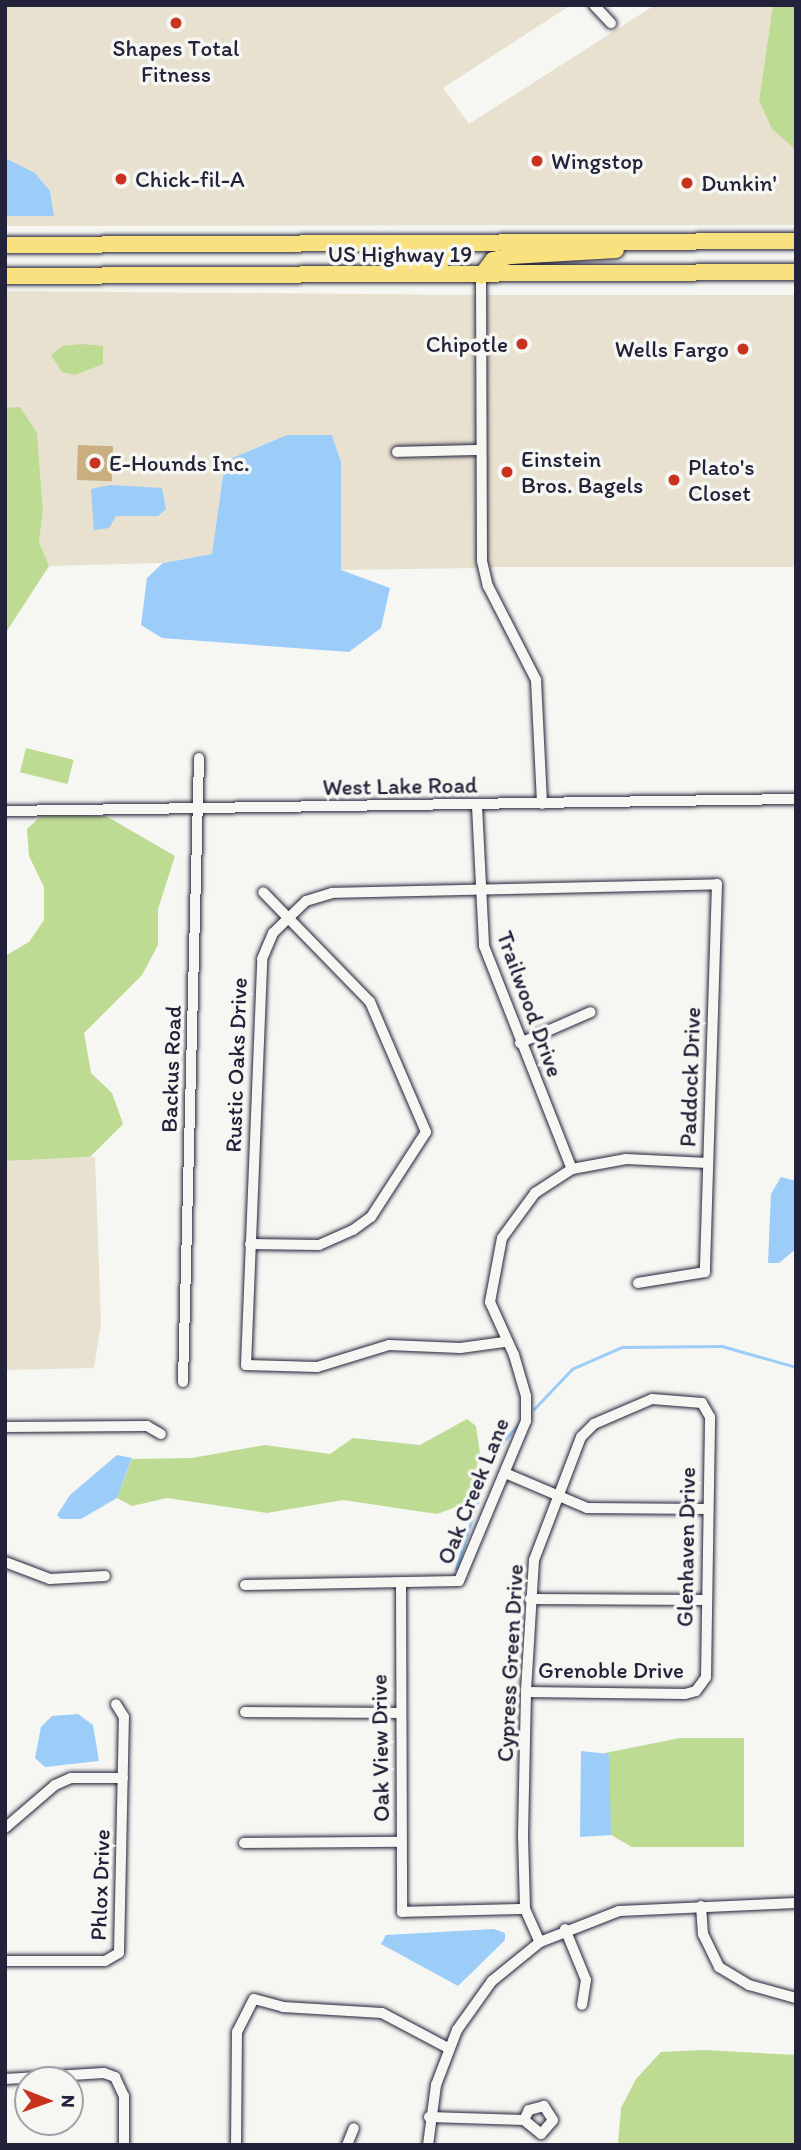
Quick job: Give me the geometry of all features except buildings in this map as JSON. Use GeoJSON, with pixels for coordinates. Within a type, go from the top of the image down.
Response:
{"type":"FeatureCollection","features":[{"type":"Feature","properties":{"kind":"highway","name":"US Highway 19"},"geometry":{"type":"LineString","coordinates":[[5,245],[466,245],[796,241]]}},
{"type":"Feature","properties":{"kind":"highway"},"geometry":{"type":"LineString","coordinates":[[481,276],[493,260],[511,256],[589,255],[653,242]]}},
{"type":"Feature","properties":{"kind":"highway"},"geometry":{"type":"LineString","coordinates":[[383,275],[391,265],[445,261],[466,245]]}},
{"type":"Feature","properties":{"kind":"highway","name":"US Highway 19"},"geometry":{"type":"LineString","coordinates":[[5,276],[481,276],[796,272]]}},
{"type":"Feature","properties":{"kind":"street"},"geometry":{"type":"LineString","coordinates":[[594,5],[611,23]]}},
{"type":"Feature","properties":{"kind":"street"},"geometry":{"type":"LineString","coordinates":[[481,276],[484,572],[536,680],[542,804]]}},
{"type":"Feature","properties":{"kind":"street"},"geometry":{"type":"LineString","coordinates":[[397,452],[481,450]]}},
{"type":"Feature","properties":{"kind":"street","name":"Backus Road"},"geometry":{"type":"LineString","coordinates":[[183,1382],[199,758]]}},
{"type":"Feature","properties":{"kind":"street","name":"West Lake Road"},"geometry":{"type":"LineString","coordinates":[[5,811],[198,811],[796,799]]}},
{"type":"Feature","properties":{"kind":"street","name":"Trailwood Drive"},"geometry":{"type":"LineString","coordinates":[[477,806],[477,888],[489,967],[572,1169]]}},
{"type":"Feature","properties":{"kind":"street","name":"Rustic Oaks Drive"},"geometry":{"type":"LineString","coordinates":[[504,1342],[460,1348],[389,1345],[317,1367],[246,1365],[262,959],[273,933],[306,901],[332,893],[717,884]]}},
{"type":"Feature","properties":{"kind":"street","name":"Paddock Drive"},"geometry":{"type":"LineString","coordinates":[[638,1283],[705,1272],[717,884]]}},
{"type":"Feature","properties":{"kind":"street"},"geometry":{"type":"LineString","coordinates":[[250,1244],[319,1245],[353,1230],[371,1217],[426,1132],[370,1002],[289,915],[263,892]]}},
{"type":"Feature","properties":{"kind":"street"},"geometry":{"type":"LineString","coordinates":[[520,1043],[591,1012]]}},
{"type":"Feature","properties":{"kind":"street","name":"Oak Creek Lane"},"geometry":{"type":"LineString","coordinates":[[245,1585],[459,1581],[526,1421],[526,1396],[490,1302],[502,1238],[535,1193],[572,1169],[626,1159],[708,1163]]}},
{"type":"Feature","properties":{"kind":"street","name":"Cypress Green Drive"},"geometry":{"type":"LineString","coordinates":[[540,1942],[525,1909],[526,1692],[534,1560],[581,1437],[594,1424],[652,1399],[702,1403]]}},
{"type":"Feature","properties":{"kind":"street","name":"Glenhaven Drive"},"geometry":{"type":"LineString","coordinates":[[696,1691],[705,1677],[710,1417],[702,1403]]}},
{"type":"Feature","properties":{"kind":"street"},"geometry":{"type":"LineString","coordinates":[[5,1427],[147,1426],[161,1434]]}},
{"type":"Feature","properties":{"kind":"street"},"geometry":{"type":"LineString","coordinates":[[505,1473],[587,1508],[708,1509]]}},
{"type":"Feature","properties":{"kind":"street"},"geometry":{"type":"LineString","coordinates":[[5,1562],[50,1579],[105,1576]]}},
{"type":"Feature","properties":{"kind":"street","name":"Oak View Drive"},"geometry":{"type":"LineString","coordinates":[[401,1583],[402,1912],[525,1909]]}},
{"type":"Feature","properties":{"kind":"street"},"geometry":{"type":"LineString","coordinates":[[530,1599],[706,1601]]}},
{"type":"Feature","properties":{"kind":"street","name":"Grenoble Drive"},"geometry":{"type":"LineString","coordinates":[[526,1692],[696,1691]]}},
{"type":"Feature","properties":{"kind":"street","name":"Phlox Drive"},"geometry":{"type":"LineString","coordinates":[[5,1961],[105,1961],[119,1954],[124,1717],[116,1704]]}},
{"type":"Feature","properties":{"kind":"street"},"geometry":{"type":"LineString","coordinates":[[245,1712],[400,1713]]}},
{"type":"Feature","properties":{"kind":"street"},"geometry":{"type":"LineString","coordinates":[[5,1828],[55,1785],[71,1778],[123,1778]]}},
{"type":"Feature","properties":{"kind":"street"},"geometry":{"type":"LineString","coordinates":[[244,1843],[402,1842]]}},
{"type":"Feature","properties":{"kind":"street"},"geometry":{"type":"LineString","coordinates":[[428,2145],[429,2117],[448,2048],[492,1981],[540,1942],[565,1929],[618,1911],[796,1903]]}},
{"type":"Feature","properties":{"kind":"street"},"geometry":{"type":"LineString","coordinates":[[701,1906],[703,1934],[719,1967],[749,1986],[796,1998]]}},
{"type":"Feature","properties":{"kind":"street"},"geometry":{"type":"LineString","coordinates":[[565,1929],[586,1980],[582,2005]]}},
{"type":"Feature","properties":{"kind":"street"},"geometry":{"type":"LineString","coordinates":[[236,2145],[237,2032],[254,1999],[282,2007],[382,2013],[448,2048]]}},
{"type":"Feature","properties":{"kind":"street"},"geometry":{"type":"LineString","coordinates":[[5,2079],[104,2073],[115,2077],[124,2096],[124,2145]]}},
{"type":"Feature","properties":{"kind":"street"},"geometry":{"type":"LineString","coordinates":[[429,2117],[524,2120]]}},
{"type":"Feature","properties":{"kind":"street"},"geometry":{"type":"LineString","coordinates":[[347,2145],[354,2128]]}},
{"type":"Feature","properties":{"kind":"shaded area"},"geometry":{"type":"Polygon","coordinates":[[[5,5],[571,5],[443,88],[469,124],[655,5],[773,5],[759,100],[796,150],[796,225],[5,226],[5,216],[54,216],[50,191],[35,173],[5,158],[5,5]]]}},
{"type":"Feature","properties":{"kind":"shaded area"},"geometry":{"type":"Polygon","coordinates":[[[5,291],[475,295],[476,446],[392,448],[393,457],[476,455],[478,568],[341,570],[341,462],[332,435],[287,435],[225,461],[212,554],[162,563],[49,566],[39,542],[43,511],[37,433],[5,408],[5,291]],[[110,485],[116,516],[158,516],[140,491],[110,485]]]}},
{"type":"Feature","properties":{"kind":"shaded area"},"geometry":{"type":"Polygon","coordinates":[[[486,295],[796,295],[796,567],[486,567],[486,295]]]}},
{"type":"Feature","properties":{"kind":"shaded area"},"geometry":{"type":"Polygon","coordinates":[[[95,1157],[101,1323],[94,1368],[5,1370],[5,1161],[95,1157]]]}},
{"type":"Feature","properties":{"kind":"green space"},"geometry":{"type":"Polygon","coordinates":[[[773,5],[796,5],[796,150],[772,129],[759,100],[773,5]]]}},
{"type":"Feature","properties":{"kind":"green space"},"geometry":{"type":"Polygon","coordinates":[[[62,346],[103,346],[103,364],[75,375],[62,372],[51,355],[62,346]]]}},
{"type":"Feature","properties":{"kind":"green space"},"geometry":{"type":"Polygon","coordinates":[[[20,407],[37,433],[43,511],[39,542],[49,566],[5,634],[5,408],[20,407]]]}},
{"type":"Feature","properties":{"kind":"green space"},"geometry":{"type":"Polygon","coordinates":[[[26,748],[74,760],[67,784],[20,772],[26,748]]]}},
{"type":"Feature","properties":{"kind":"green space"},"geometry":{"type":"Polygon","coordinates":[[[42,815],[106,816],[175,856],[158,909],[158,945],[142,975],[84,1033],[91,1073],[112,1093],[123,1124],[90,1157],[5,1161],[5,956],[29,942],[44,920],[44,887],[29,856],[27,829],[42,815]]]}},
{"type":"Feature","properties":{"kind":"green space"},"geometry":{"type":"Polygon","coordinates":[[[467,1419],[476,1426],[480,1454],[467,1503],[437,1514],[343,1500],[267,1513],[167,1498],[132,1506],[117,1498],[132,1459],[192,1458],[265,1445],[330,1454],[353,1438],[420,1445],[467,1419]]]}},
{"type":"Feature","properties":{"kind":"green space"},"geometry":{"type":"Polygon","coordinates":[[[680,1738],[744,1738],[744,1847],[632,1847],[611,1835],[605,1753],[680,1738]]]}},
{"type":"Feature","properties":{"kind":"green space"},"geometry":{"type":"Polygon","coordinates":[[[704,2050],[796,2055],[796,2145],[618,2145],[621,2108],[636,2079],[661,2052],[704,2050]]]}},
{"type":"Feature","properties":{"kind":"water"},"geometry":{"type":"Polygon","coordinates":[[[5,158],[35,173],[50,191],[54,216],[5,216],[5,158]]]}},
{"type":"Feature","properties":{"kind":"water"},"geometry":{"type":"Polygon","coordinates":[[[287,435],[332,435],[341,462],[341,570],[390,588],[381,628],[349,652],[162,638],[141,625],[147,578],[163,563],[212,554],[225,461],[287,435]]]}},
{"type":"Feature","properties":{"kind":"water"},"geometry":{"type":"Polygon","coordinates":[[[110,485],[162,488],[166,509],[158,516],[116,516],[109,528],[94,530],[91,489],[110,485]]]}},
{"type":"Feature","properties":{"kind":"water"},"geometry":{"type":"Polygon","coordinates":[[[781,1177],[796,1181],[796,1249],[779,1263],[768,1263],[771,1194],[781,1177]]]}},
{"type":"Feature","properties":{"kind":"water"},"geometry":{"type":"Polygon","coordinates":[[[117,1455],[132,1458],[117,1498],[81,1519],[61,1519],[57,1515],[70,1495],[117,1455]]]}},
{"type":"Feature","properties":{"kind":"water"},"geometry":{"type":"Polygon","coordinates":[[[78,1714],[93,1725],[99,1761],[45,1767],[35,1758],[41,1727],[52,1716],[78,1714]]]}},
{"type":"Feature","properties":{"kind":"water"},"geometry":{"type":"Polygon","coordinates":[[[581,1751],[609,1754],[611,1835],[580,1837],[581,1751]]]}},
{"type":"Feature","properties":{"kind":"water"},"geometry":{"type":"Polygon","coordinates":[[[494,1929],[505,1933],[505,1940],[458,1986],[381,1944],[386,1935],[494,1929]]]}},
{"type":"Feature","properties":{"kind":"waterway"},"geometry":{"type":"LineString","coordinates":[[534,1409],[572,1369],[622,1347],[722,1346],[796,1367]]}},
{"type":"Feature","properties":{"kind":"waterway"},"geometry":{"type":"LineString","coordinates":[[456,1569],[492,1455],[522,1420]]}},
{"type":"Feature","properties":{"kind":"place","name":"Shapes Total Fitness"},"geometry":{"type":"Point","coordinates":[176,23]}},
{"type":"Feature","properties":{"kind":"place","name":"Wingstop"},"geometry":{"type":"Point","coordinates":[537,161]}},
{"type":"Feature","properties":{"kind":"place","name":"Chick-fil-A"},"geometry":{"type":"Point","coordinates":[121,179]}},
{"type":"Feature","properties":{"kind":"place","name":"Dunkin'"},"geometry":{"type":"Point","coordinates":[687,183]}},
{"type":"Feature","properties":{"kind":"place","name":"Chipotle"},"geometry":{"type":"Point","coordinates":[522,344]}},
{"type":"Feature","properties":{"kind":"place","name":"Wells Fargo"},"geometry":{"type":"Point","coordinates":[743,349]}},
{"type":"Feature","properties":{"kind":"place","name":"E-Hounds Inc."},"geometry":{"type":"Point","coordinates":[95,463]}},
{"type":"Feature","properties":{"kind":"place","name":"Einstein Bros. Bagels"},"geometry":{"type":"Point","coordinates":[507,472]}},
{"type":"Feature","properties":{"kind":"place","name":"Plato's Closet"},"geometry":{"type":"Point","coordinates":[674,480]}}]}
